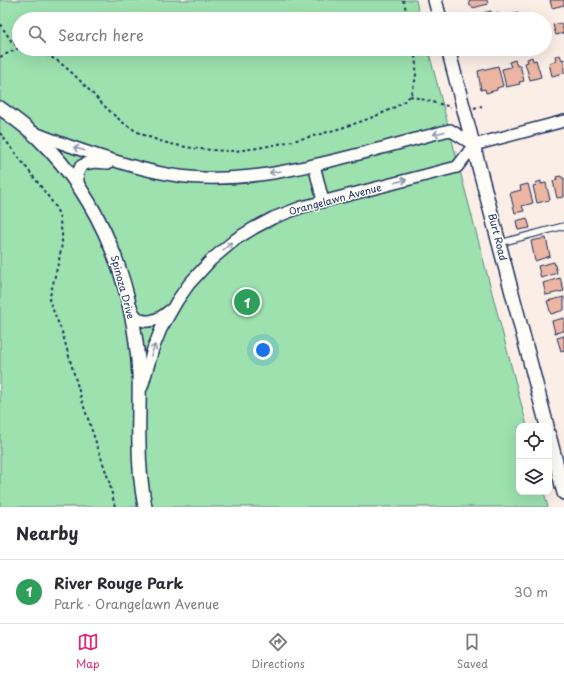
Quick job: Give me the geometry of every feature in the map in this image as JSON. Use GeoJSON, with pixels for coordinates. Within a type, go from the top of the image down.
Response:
{"type":"FeatureCollection","features":[{"type":"Feature","properties":{"kind":"street"},"geometry":{"type":"LineString","coordinates":[[435,0],[438,12]]}},
{"type":"Feature","properties":{"kind":"street","name":"Burt Road"},"geometry":{"type":"LineString","coordinates":[[450,56],[546,423]]}},
{"type":"Feature","properties":{"kind":"street","name":"Spinoza Drive"},"geometry":{"type":"LineString","coordinates":[[0,108],[31,131],[79,187],[101,223],[121,271],[129,302],[137,349],[140,401],[138,436],[139,464],[145,507]]}},
{"type":"Feature","properties":{"kind":"street"},"geometry":{"type":"LineString","coordinates":[[79,187],[77,175],[81,166],[87,163],[96,162],[173,175],[214,178],[256,175],[314,165],[450,130],[474,145],[564,122]]}},
{"type":"Feature","properties":{"kind":"street"},"geometry":{"type":"LineString","coordinates":[[31,131],[62,144],[132,167]]}},
{"type":"Feature","properties":{"kind":"street","name":"Orangelawn Avenue"},"geometry":{"type":"LineString","coordinates":[[140,401],[152,349],[173,308],[200,271],[236,239],[273,218],[302,207],[457,167],[474,145]]}},
{"type":"Feature","properties":{"kind":"street"},"geometry":{"type":"LineString","coordinates":[[314,165],[323,201]]}},
{"type":"Feature","properties":{"kind":"street","name":"Orangelawn Avenue"},"geometry":{"type":"LineString","coordinates":[[129,302],[135,315],[140,320],[148,321],[158,319],[173,308]]}},
{"type":"Feature","properties":{"kind":"street"},"geometry":{"type":"LineString","coordinates":[[552,444],[562,476],[564,493]]}},
{"type":"Feature","properties":{"kind":"lane"},"geometry":{"type":"LineString","coordinates":[[499,243],[564,226]]}},
{"type":"Feature","properties":{"kind":"path"},"geometry":{"type":"LineString","coordinates":[[402,0],[406,12]]}},
{"type":"Feature","properties":{"kind":"path"},"geometry":{"type":"LineString","coordinates":[[0,24],[12,42]]}},
{"type":"Feature","properties":{"kind":"path"},"geometry":{"type":"LineString","coordinates":[[0,57],[12,50]]}},
{"type":"Feature","properties":{"kind":"path"},"geometry":{"type":"LineString","coordinates":[[46,56],[58,61],[74,75],[110,112],[129,128],[173,145],[230,151],[254,149],[288,142],[360,122],[392,109],[410,96],[417,77],[415,56]]}},
{"type":"Feature","properties":{"kind":"path"},"geometry":{"type":"LineString","coordinates":[[410,96],[447,107],[474,108],[482,106]]}},
{"type":"Feature","properties":{"kind":"path"},"geometry":{"type":"LineString","coordinates":[[0,133],[55,206],[59,215],[62,244],[49,300],[62,332],[81,398],[109,481],[115,507]]}},
{"type":"Feature","properties":{"kind":"green space"},"geometry":{"type":"Polygon","coordinates":[[[0,0],[416,0],[419,12],[12,12],[12,56],[430,56],[526,423],[516,423],[516,495],[545,495],[548,507],[0,507],[0,0]]]}},
{"type":"Feature","properties":{"kind":"building"},"geometry":{"type":"Polygon","coordinates":[[[469,0],[487,0],[488,4],[473,8],[470,6],[469,0]]]}},
{"type":"Feature","properties":{"kind":"building"},"geometry":{"type":"Polygon","coordinates":[[[550,0],[564,0],[564,5],[552,8],[550,0]]]}},
{"type":"Feature","properties":{"kind":"building"},"geometry":{"type":"Polygon","coordinates":[[[561,23],[564,33],[556,35],[553,25],[561,23]]]}},
{"type":"Feature","properties":{"kind":"building"},"geometry":{"type":"Polygon","coordinates":[[[560,55],[562,60],[564,59],[564,73],[552,76],[549,63],[556,61],[555,56],[560,55]]]}},
{"type":"Feature","properties":{"kind":"building"},"geometry":{"type":"Polygon","coordinates":[[[532,57],[533,61],[536,60],[541,77],[530,80],[525,63],[528,62],[527,59],[532,57]]]}},
{"type":"Feature","properties":{"kind":"building"},"geometry":{"type":"Polygon","coordinates":[[[515,60],[517,66],[520,65],[524,81],[519,82],[520,84],[506,87],[502,69],[511,67],[509,62],[515,60]]]}},
{"type":"Feature","properties":{"kind":"building"},"geometry":{"type":"Polygon","coordinates":[[[498,66],[503,86],[497,88],[497,90],[486,93],[485,89],[481,90],[478,71],[498,66]]]}},
{"type":"Feature","properties":{"kind":"building"},"geometry":{"type":"Polygon","coordinates":[[[561,176],[564,178],[564,197],[557,198],[553,181],[557,180],[556,177],[561,176]]]}},
{"type":"Feature","properties":{"kind":"building"},"geometry":{"type":"Polygon","coordinates":[[[541,181],[541,184],[546,183],[550,200],[537,203],[533,186],[536,185],[535,183],[541,181]]]}},
{"type":"Feature","properties":{"kind":"building"},"geometry":{"type":"Polygon","coordinates":[[[528,184],[533,203],[522,206],[524,211],[515,213],[510,193],[521,190],[520,186],[528,184]]]}},
{"type":"Feature","properties":{"kind":"building"},"geometry":{"type":"Polygon","coordinates":[[[527,218],[530,228],[518,230],[516,221],[527,218]]]}},
{"type":"Feature","properties":{"kind":"building"},"geometry":{"type":"Polygon","coordinates":[[[546,238],[550,256],[535,261],[531,241],[546,238]]]}},
{"type":"Feature","properties":{"kind":"building"},"geometry":{"type":"Polygon","coordinates":[[[554,262],[557,273],[541,278],[538,266],[554,262]]]}},
{"type":"Feature","properties":{"kind":"building"},"geometry":{"type":"Polygon","coordinates":[[[560,278],[564,291],[546,295],[543,283],[560,278]]]}},
{"type":"Feature","properties":{"kind":"building"},"geometry":{"type":"Polygon","coordinates":[[[564,297],[564,310],[551,314],[547,301],[564,297]]]}},
{"type":"Feature","properties":{"kind":"building"},"geometry":{"type":"Polygon","coordinates":[[[564,318],[564,331],[555,333],[552,321],[564,318]]]}},
{"type":"Feature","properties":{"kind":"building"},"geometry":{"type":"Polygon","coordinates":[[[564,336],[564,350],[561,351],[557,338],[564,336]]]}},
{"type":"Feature","properties":{"kind":"place","name":"River Rouge Park"},"geometry":{"type":"Point","coordinates":[247,302]}}]}
